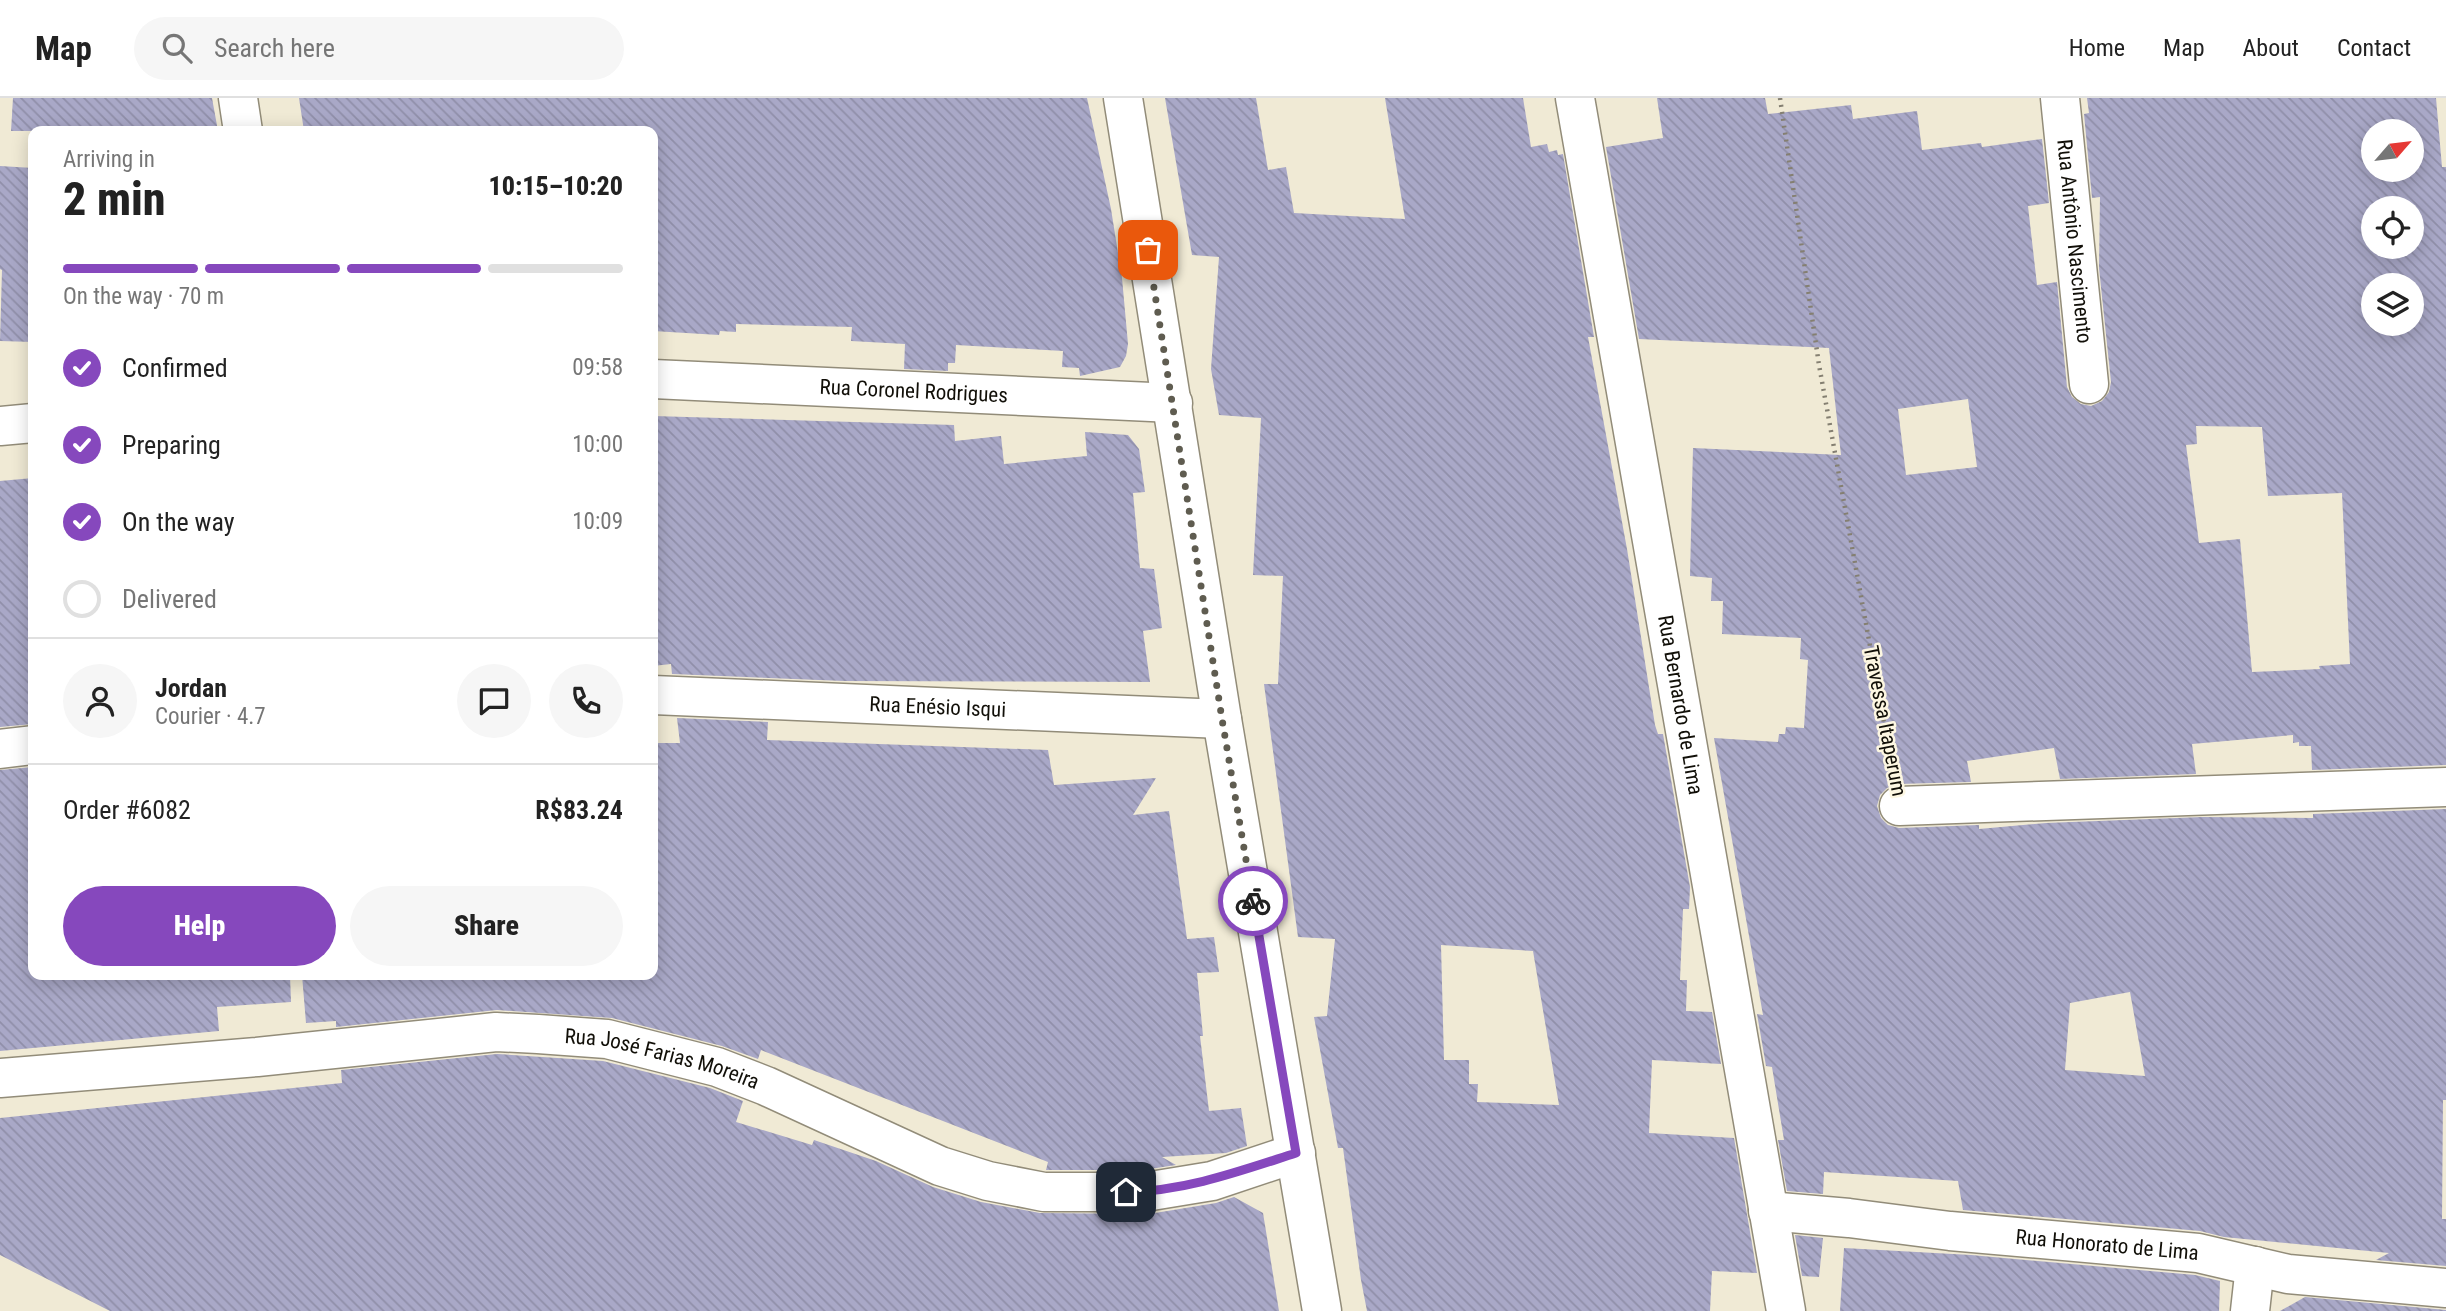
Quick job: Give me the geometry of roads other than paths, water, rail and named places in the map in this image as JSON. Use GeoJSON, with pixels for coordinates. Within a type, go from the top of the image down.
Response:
{"type":"FeatureCollection","features":[{"type":"Feature","properties":{"kind":"street"},"geometry":{"type":"LineString","coordinates":[[237,98],[242,126]]}},
{"type":"Feature","properties":{"kind":"street"},"geometry":{"type":"LineString","coordinates":[[1123,98],[1222,719],[1322,1311]]}},
{"type":"Feature","properties":{"kind":"street","name":"Rua Bernardo de Lima"},"geometry":{"type":"LineString","coordinates":[[1575,98],[1786,1311]]}},
{"type":"Feature","properties":{"kind":"street","name":"Rua Antônio Nascimento"},"geometry":{"type":"LineString","coordinates":[[2060,98],[2089,384]]}},
{"type":"Feature","properties":{"kind":"street","name":"Rua Coronel Rodrigues"},"geometry":{"type":"LineString","coordinates":[[658,379],[1173,403]]}},
{"type":"Feature","properties":{"kind":"street"},"geometry":{"type":"LineString","coordinates":[[0,426],[28,423]]}},
{"type":"Feature","properties":{"kind":"street","name":"Rua Enésio Isqui"},"geometry":{"type":"LineString","coordinates":[[658,695],[1222,719]]}},
{"type":"Feature","properties":{"kind":"street"},"geometry":{"type":"LineString","coordinates":[[0,749],[28,746]]}},
{"type":"Feature","properties":{"kind":"street","name":"Travessa Itaperum"},"geometry":{"type":"LineString","coordinates":[[1899,806],[2446,787]]}},
{"type":"Feature","properties":{"kind":"street","name":"Rua José Farias Moreira"},"geometry":{"type":"LineString","coordinates":[[0,1078],[257,1057],[496,1032],[538,1034],[607,1039],[717,1067],[766,1086],[940,1166],[988,1181],[1044,1192],[1145,1192],[1212,1181],[1296,1153]]}},
{"type":"Feature","properties":{"kind":"street","name":"Rua Honorato de Lima"},"geometry":{"type":"LineString","coordinates":[[1768,1211],[1950,1231],[2198,1252],[2288,1274],[2446,1288]]}},
{"type":"Feature","properties":{"kind":"street"},"geometry":{"type":"LineString","coordinates":[[2250,1311],[2255,1266]]}}]}
